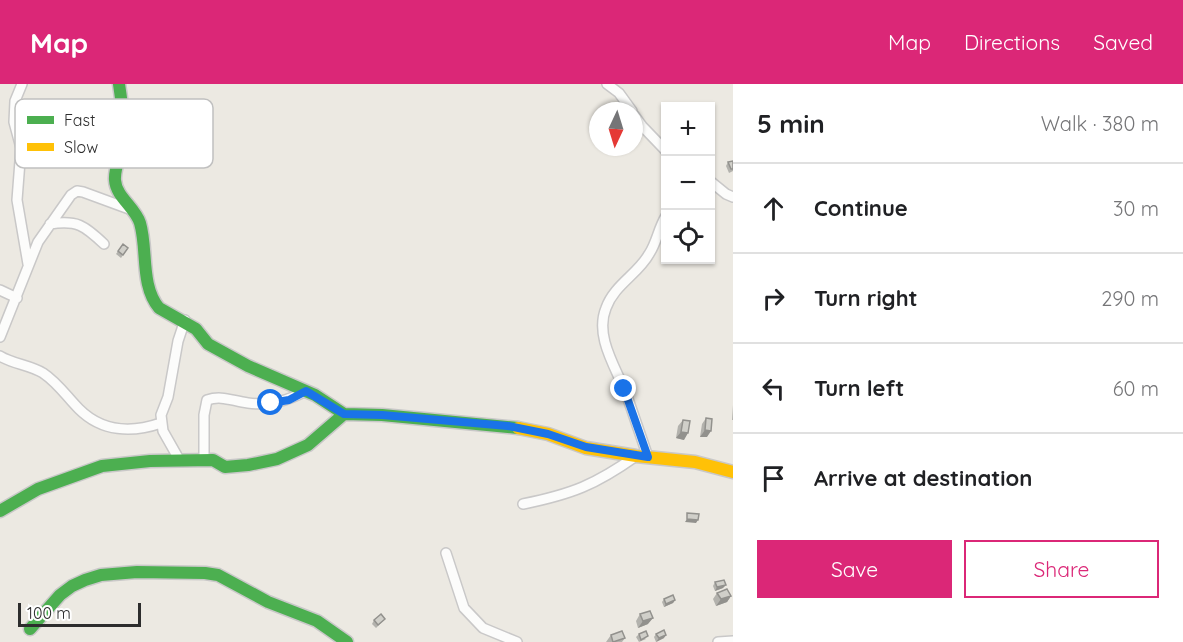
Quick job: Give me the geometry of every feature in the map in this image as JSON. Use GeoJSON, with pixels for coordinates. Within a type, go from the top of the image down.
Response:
{"type":"FeatureCollection","features":[{"type":"Feature","properties":{"kind":"street"},"geometry":{"type":"LineString","coordinates":[[16,99],[22,84]]}},
{"type":"Feature","properties":{"kind":"street"},"geometry":{"type":"LineString","coordinates":[[119,84],[121,99]]}},
{"type":"Feature","properties":{"kind":"street"},"geometry":{"type":"LineString","coordinates":[[607,84],[619,93],[625,102]]}},
{"type":"Feature","properties":{"kind":"street"},"geometry":{"type":"LineString","coordinates":[[15,101],[15,126]]}},
{"type":"Feature","properties":{"kind":"street"},"geometry":{"type":"LineString","coordinates":[[643,127],[661,146]]}},
{"type":"Feature","properties":{"kind":"street"},"geometry":{"type":"LineString","coordinates":[[19,168],[17,200],[28,266]]}},
{"type":"Feature","properties":{"kind":"street"},"geometry":{"type":"LineString","coordinates":[[117,168],[115,179],[120,193],[141,227],[147,270],[156,303],[163,312],[185,321],[205,337],[208,344],[248,366],[306,391],[344,414],[508,426],[548,434],[586,447],[642,457],[695,462],[733,472]]}},
{"type":"Feature","properties":{"kind":"street"},"geometry":{"type":"LineString","coordinates":[[715,184],[726,194],[733,196]]}},
{"type":"Feature","properties":{"kind":"street"},"geometry":{"type":"LineString","coordinates":[[0,337],[38,242],[71,195],[77,191],[133,211]]}},
{"type":"Feature","properties":{"kind":"street"},"geometry":{"type":"LineString","coordinates":[[50,224],[66,222],[80,224],[104,244]]}},
{"type":"Feature","properties":{"kind":"street"},"geometry":{"type":"LineString","coordinates":[[642,457],[624,389],[607,352],[603,317],[606,306],[613,295],[650,253],[661,224]]}},
{"type":"Feature","properties":{"kind":"street"},"geometry":{"type":"LineString","coordinates":[[0,290],[17,298]]}},
{"type":"Feature","properties":{"kind":"street"},"geometry":{"type":"LineString","coordinates":[[180,461],[163,431],[161,415],[170,390],[178,341],[185,321]]}},
{"type":"Feature","properties":{"kind":"street"},"geometry":{"type":"LineString","coordinates":[[0,356],[44,374],[55,382],[81,411],[113,429],[146,428],[161,423]]}},
{"type":"Feature","properties":{"kind":"street"},"geometry":{"type":"LineString","coordinates":[[204,460],[204,415],[207,400],[223,397],[250,404],[280,403],[306,391]]}},
{"type":"Feature","properties":{"kind":"street"},"geometry":{"type":"LineString","coordinates":[[0,511],[38,489],[102,466],[125,462],[213,460],[225,466],[248,465],[277,459],[308,445],[344,414]]}},
{"type":"Feature","properties":{"kind":"street"},"geometry":{"type":"LineString","coordinates":[[524,504],[576,491],[642,457]]}},
{"type":"Feature","properties":{"kind":"street"},"geometry":{"type":"LineString","coordinates":[[446,553],[464,608],[483,628],[517,642]]}},
{"type":"Feature","properties":{"kind":"street"},"geometry":{"type":"LineString","coordinates":[[30,629],[58,598],[72,586],[87,580],[126,572],[205,573],[218,574],[268,602],[317,621],[346,642]]}},
{"type":"Feature","properties":{"kind":"street"},"geometry":{"type":"LineString","coordinates":[[718,642],[733,641]]}},
{"type":"Feature","properties":{"kind":"building"},"geometry":{"type":"Polygon","coordinates":[[[733,161],[733,169],[731,169],[728,162],[733,161]]]}},
{"type":"Feature","properties":{"kind":"building"},"geometry":{"type":"Polygon","coordinates":[[[123,244],[128,248],[123,255],[118,251],[123,244]]]}},
{"type":"Feature","properties":{"kind":"building"},"geometry":{"type":"Polygon","coordinates":[[[706,418],[712,419],[711,431],[705,430],[706,418]]]}},
{"type":"Feature","properties":{"kind":"building"},"geometry":{"type":"Polygon","coordinates":[[[683,420],[690,421],[688,433],[681,432],[683,420]]]}},
{"type":"Feature","properties":{"kind":"building"},"geometry":{"type":"Polygon","coordinates":[[[687,513],[699,514],[698,520],[687,519],[687,513]]]}},
{"type":"Feature","properties":{"kind":"building"},"geometry":{"type":"Polygon","coordinates":[[[724,580],[726,585],[717,587],[715,582],[724,580]]]}},
{"type":"Feature","properties":{"kind":"building"},"geometry":{"type":"Polygon","coordinates":[[[727,589],[731,596],[721,599],[717,593],[727,589]]]}},
{"type":"Feature","properties":{"kind":"building"},"geometry":{"type":"Polygon","coordinates":[[[673,595],[675,600],[666,604],[664,599],[673,595]]]}},
{"type":"Feature","properties":{"kind":"building"},"geometry":{"type":"Polygon","coordinates":[[[650,611],[653,618],[643,621],[640,614],[650,611]]]}},
{"type":"Feature","properties":{"kind":"building"},"geometry":{"type":"Polygon","coordinates":[[[381,614],[385,619],[378,625],[374,620],[381,614]]]}},
{"type":"Feature","properties":{"kind":"building"},"geometry":{"type":"Polygon","coordinates":[[[664,630],[666,635],[659,638],[656,634],[664,630]]]}},
{"type":"Feature","properties":{"kind":"building"},"geometry":{"type":"Polygon","coordinates":[[[622,631],[625,638],[613,642],[611,635],[622,631]]]}},
{"type":"Feature","properties":{"kind":"building"},"geometry":{"type":"Polygon","coordinates":[[[646,631],[648,636],[641,640],[639,634],[646,631]]]}},
{"type":"Feature","properties":{"kind":"traffic: fast"},"geometry":{"type":"LineString","coordinates":[[119,84],[121,99]]}},
{"type":"Feature","properties":{"kind":"traffic: fast"},"geometry":{"type":"LineString","coordinates":[[117,168],[116,186],[140,223],[147,278],[153,299],[159,308],[196,329],[208,344],[248,366],[315,395],[344,414],[382,415],[518,428]]}},
{"type":"Feature","properties":{"kind":"traffic: fast"},"geometry":{"type":"LineString","coordinates":[[0,511],[38,489],[102,466],[150,461],[213,460],[225,467],[277,459],[308,445],[344,414]]}},
{"type":"Feature","properties":{"kind":"traffic: fast"},"geometry":{"type":"LineString","coordinates":[[30,629],[60,595],[85,580],[101,575],[137,572],[205,573],[218,575],[268,602],[317,621],[347,642]]}},
{"type":"Feature","properties":{"kind":"traffic: slow"},"geometry":{"type":"LineString","coordinates":[[518,428],[548,434],[586,448],[695,462],[733,472]]}},
{"type":"Feature","properties":{"kind":"route"},"geometry":{"type":"LineString","coordinates":[[271,403],[289,400],[306,391],[344,414],[489,423],[548,434],[602,451],[648,457],[624,389]]}}]}
